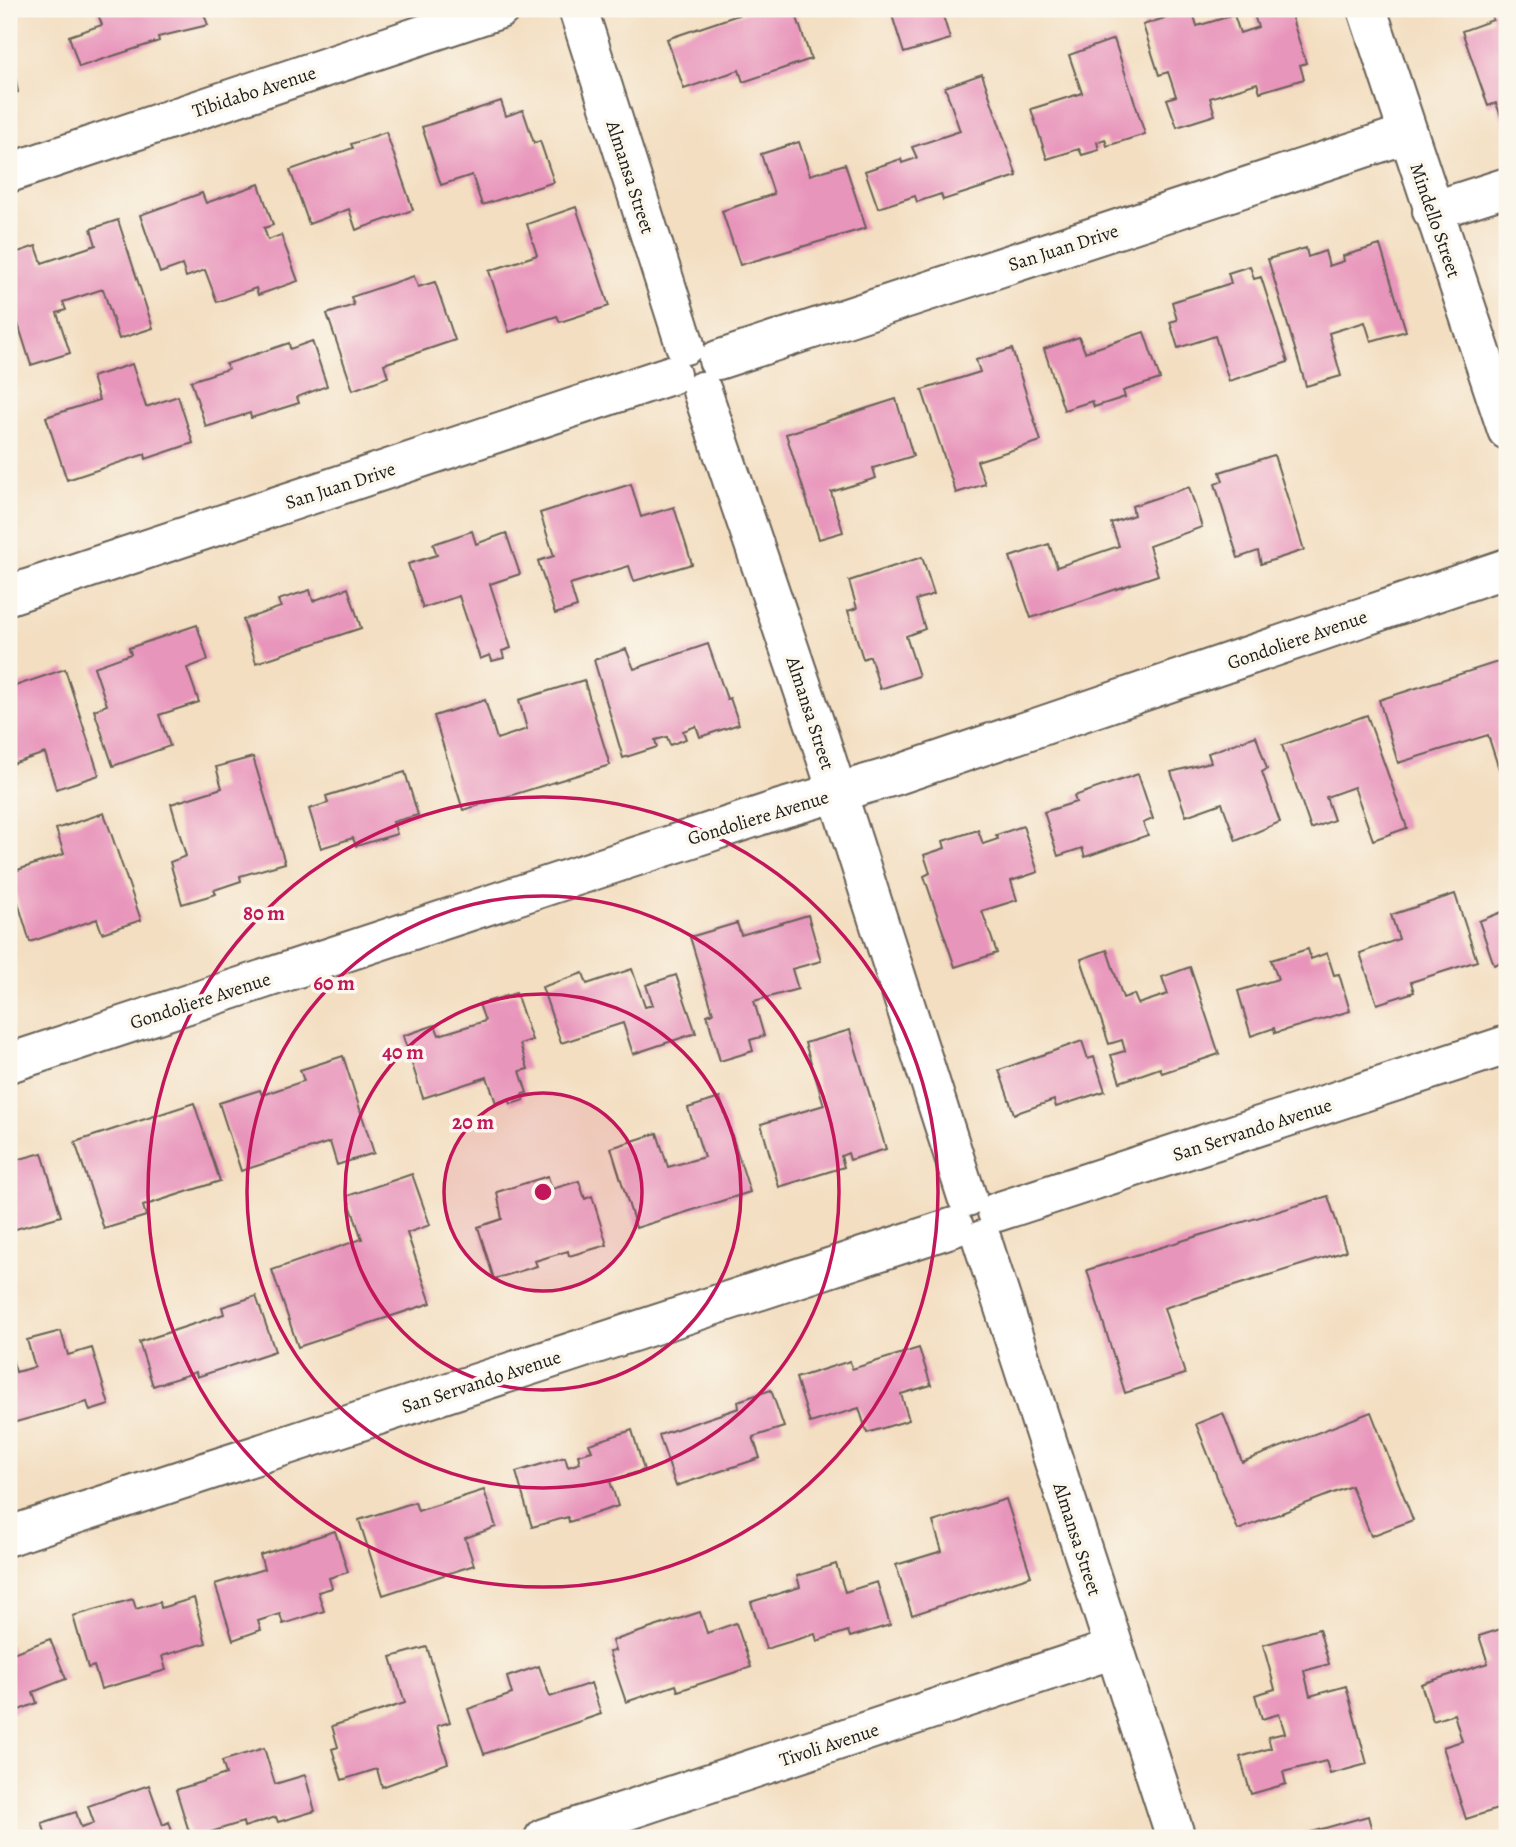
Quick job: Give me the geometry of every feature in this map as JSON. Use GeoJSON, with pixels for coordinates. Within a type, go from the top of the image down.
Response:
{"type":"FeatureCollection","features":[{"type":"Feature","properties":{"kind":"street","name":"Tibidabo Avenue"},"geometry":{"type":"LineString","coordinates":[[9,173],[500,9]]}},
{"type":"Feature","properties":{"kind":"street","name":"Almansa Street"},"geometry":{"type":"LineString","coordinates":[[578,9],[1176,1838]]}},
{"type":"Feature","properties":{"kind":"street","name":"Mindello Street"},"geometry":{"type":"LineString","coordinates":[[1367,9],[1507,430]]}},
{"type":"Feature","properties":{"kind":"street","name":"San Juan Drive"},"geometry":{"type":"LineString","coordinates":[[9,595],[1407,134]]}},
{"type":"Feature","properties":{"kind":"street"},"geometry":{"type":"LineString","coordinates":[[1432,211],[1507,187]]}},
{"type":"Feature","properties":{"kind":"street","name":"Gondoliere Avenue"},"geometry":{"type":"LineString","coordinates":[[9,1063],[836,793],[1507,569]]}},
{"type":"Feature","properties":{"kind":"street","name":"San Servando Avenue"},"geometry":{"type":"LineString","coordinates":[[9,1536],[1507,1045]]}},
{"type":"Feature","properties":{"kind":"street","name":"Tivoli Avenue"},"geometry":{"type":"LineString","coordinates":[[544,1838],[1114,1649]]}},
{"type":"Feature","properties":{"kind":"building"},"geometry":{"type":"Polygon","coordinates":[[[96,9],[202,9],[208,25],[158,37],[159,41],[79,67],[69,36],[102,25],[96,9]]]}},
{"type":"Feature","properties":{"kind":"building"},"geometry":{"type":"Polygon","coordinates":[[[756,9],[794,9],[811,59],[743,82],[739,70],[684,89],[667,39],[756,9]]]}},
{"type":"Feature","properties":{"kind":"building"},"geometry":{"type":"Polygon","coordinates":[[[890,9],[941,9],[950,39],[904,53],[890,9]]]}},
{"type":"Feature","properties":{"kind":"building"},"geometry":{"type":"Polygon","coordinates":[[[1192,9],[1197,26],[1234,15],[1240,33],[1258,27],[1254,15],[1273,9],[1289,9],[1306,63],[1300,65],[1304,79],[1260,92],[1257,83],[1210,98],[1215,115],[1177,127],[1167,99],[1176,96],[1168,72],[1159,75],[1143,25],[1192,9]]]}},
{"type":"Feature","properties":{"kind":"building"},"geometry":{"type":"Polygon","coordinates":[[[1489,9],[1507,9],[1505,127],[1496,103],[1488,106],[1462,31],[1493,20],[1489,9]]]}},
{"type":"Feature","properties":{"kind":"building"},"geometry":{"type":"Polygon","coordinates":[[[1114,39],[1145,134],[1107,146],[1105,139],[1097,142],[1099,150],[1082,155],[1079,149],[1047,159],[1031,109],[1082,93],[1069,55],[1114,39]]]}},
{"type":"Feature","properties":{"kind":"building"},"geometry":{"type":"Polygon","coordinates":[[[9,41],[18,92],[9,94],[9,41]]]}},
{"type":"Feature","properties":{"kind":"building"},"geometry":{"type":"Polygon","coordinates":[[[982,74],[1017,176],[943,200],[941,194],[917,202],[915,196],[878,208],[865,171],[901,159],[902,163],[917,158],[912,147],[960,131],[945,87],[982,74]]]}},
{"type":"Feature","properties":{"kind":"building"},"geometry":{"type":"Polygon","coordinates":[[[501,101],[506,116],[523,110],[534,143],[540,141],[554,182],[482,205],[472,175],[441,185],[422,127],[501,101]]]}},
{"type":"Feature","properties":{"kind":"building"},"geometry":{"type":"Polygon","coordinates":[[[386,132],[413,210],[356,230],[349,209],[309,224],[290,170],[353,148],[351,144],[386,132]]]}},
{"type":"Feature","properties":{"kind":"building"},"geometry":{"type":"Polygon","coordinates":[[[799,142],[810,175],[845,164],[866,228],[740,265],[722,211],[774,194],[761,154],[799,142]]]}},
{"type":"Feature","properties":{"kind":"building"},"geometry":{"type":"Polygon","coordinates":[[[259,184],[273,225],[264,228],[268,240],[281,235],[298,281],[258,295],[256,288],[217,302],[205,270],[186,277],[182,265],[160,273],[140,215],[202,193],[206,203],[259,184]]]}},
{"type":"Feature","properties":{"kind":"building"},"geometry":{"type":"Polygon","coordinates":[[[576,207],[609,306],[560,322],[557,316],[509,332],[489,271],[537,255],[527,224],[576,207]]]}},
{"type":"Feature","properties":{"kind":"building"},"geometry":{"type":"Polygon","coordinates":[[[118,220],[153,328],[119,339],[103,289],[63,302],[66,310],[57,313],[70,353],[31,365],[9,295],[9,255],[36,246],[42,263],[96,245],[91,229],[118,220]]]}},
{"type":"Feature","properties":{"kind":"building"},"geometry":{"type":"Polygon","coordinates":[[[1380,245],[1406,331],[1371,341],[1365,322],[1329,333],[1341,376],[1306,386],[1268,259],[1306,248],[1308,257],[1325,251],[1329,266],[1344,261],[1343,256],[1380,245]]]}},
{"type":"Feature","properties":{"kind":"building"},"geometry":{"type":"Polygon","coordinates":[[[1250,266],[1254,279],[1261,277],[1288,362],[1229,381],[1215,336],[1178,348],[1170,322],[1177,320],[1172,302],[1231,283],[1228,273],[1250,266]]]}},
{"type":"Feature","properties":{"kind":"building"},"geometry":{"type":"Polygon","coordinates":[[[414,276],[418,287],[435,282],[455,340],[384,364],[388,377],[353,390],[327,314],[354,305],[351,297],[414,276]]]}},
{"type":"Feature","properties":{"kind":"building"},"geometry":{"type":"Polygon","coordinates":[[[1144,332],[1160,379],[1123,391],[1125,397],[1094,407],[1092,401],[1064,410],[1044,349],[1079,337],[1085,352],[1144,332]]]}},
{"type":"Feature","properties":{"kind":"building"},"geometry":{"type":"Polygon","coordinates":[[[312,341],[327,386],[297,397],[299,403],[251,418],[250,413],[206,427],[191,381],[228,369],[226,364],[289,343],[290,349],[312,341]]]}},
{"type":"Feature","properties":{"kind":"building"},"geometry":{"type":"Polygon","coordinates":[[[1012,349],[1041,441],[977,461],[985,484],[956,493],[922,390],[980,372],[976,360],[1012,349]]]}},
{"type":"Feature","properties":{"kind":"building"},"geometry":{"type":"Polygon","coordinates":[[[132,364],[146,407],[178,396],[193,443],[146,459],[145,454],[67,480],[46,417],[99,400],[92,377],[132,364]]]}},
{"type":"Feature","properties":{"kind":"building"},"geometry":{"type":"Polygon","coordinates":[[[896,399],[913,456],[873,468],[876,478],[831,492],[843,532],[819,539],[786,434],[896,399]]]}},
{"type":"Feature","properties":{"kind":"building"},"geometry":{"type":"Polygon","coordinates":[[[1274,455],[1304,550],[1261,564],[1258,551],[1238,558],[1215,484],[1223,481],[1220,472],[1274,455]]]}},
{"type":"Feature","properties":{"kind":"building"},"geometry":{"type":"Polygon","coordinates":[[[631,484],[641,517],[674,507],[692,564],[634,581],[629,566],[570,584],[577,607],[555,614],[538,561],[554,556],[540,513],[631,484]]]}},
{"type":"Feature","properties":{"kind":"building"},"geometry":{"type":"Polygon","coordinates":[[[1189,487],[1202,527],[1149,546],[1158,575],[1031,618],[1010,557],[1049,544],[1057,567],[1119,546],[1111,523],[1134,515],[1132,506],[1189,487]]]}},
{"type":"Feature","properties":{"kind":"building"},"geometry":{"type":"Polygon","coordinates":[[[472,531],[476,544],[506,533],[520,574],[490,584],[511,648],[502,651],[504,658],[492,661],[490,655],[480,659],[459,596],[423,608],[408,564],[437,555],[433,544],[472,531]]]}},
{"type":"Feature","properties":{"kind":"building"},"geometry":{"type":"Polygon","coordinates":[[[922,557],[934,594],[916,600],[925,629],[906,636],[919,676],[880,689],[870,656],[863,659],[848,611],[857,608],[849,581],[922,557]]]}},
{"type":"Feature","properties":{"kind":"building"},"geometry":{"type":"Polygon","coordinates":[[[348,588],[361,628],[256,663],[243,620],[281,607],[278,600],[310,590],[313,601],[348,588]]]}},
{"type":"Feature","properties":{"kind":"building"},"geometry":{"type":"Polygon","coordinates":[[[197,625],[208,660],[187,668],[199,702],[159,715],[170,746],[113,766],[94,710],[107,705],[94,667],[131,654],[129,648],[197,625]]]}},
{"type":"Feature","properties":{"kind":"building"},"geometry":{"type":"Polygon","coordinates":[[[708,644],[727,699],[730,698],[739,724],[700,737],[696,726],[683,731],[686,739],[670,745],[667,737],[655,740],[657,747],[623,758],[594,660],[626,649],[634,669],[708,644]]]}},
{"type":"Feature","properties":{"kind":"building"},"geometry":{"type":"Polygon","coordinates":[[[1507,659],[1507,794],[1488,735],[1398,763],[1379,700],[1507,659]]]}},
{"type":"Feature","properties":{"kind":"building"},"geometry":{"type":"Polygon","coordinates":[[[65,669],[99,775],[56,789],[45,753],[9,765],[9,688],[65,669]]]}},
{"type":"Feature","properties":{"kind":"building"},"geometry":{"type":"Polygon","coordinates":[[[584,680],[610,765],[463,810],[434,716],[485,700],[497,739],[527,729],[519,700],[584,680]]]}},
{"type":"Feature","properties":{"kind":"building"},"geometry":{"type":"Polygon","coordinates":[[[1367,715],[1407,828],[1373,840],[1354,787],[1326,797],[1334,820],[1311,829],[1282,745],[1367,715]]]}},
{"type":"Feature","properties":{"kind":"building"},"geometry":{"type":"Polygon","coordinates":[[[1256,736],[1267,769],[1262,772],[1280,822],[1236,841],[1222,803],[1186,816],[1171,772],[1211,762],[1208,753],[1256,736]]]}},
{"type":"Feature","properties":{"kind":"building"},"geometry":{"type":"Polygon","coordinates":[[[253,757],[285,863],[240,876],[241,881],[214,890],[216,894],[182,904],[170,862],[186,856],[171,804],[222,788],[216,767],[253,757]]]}},
{"type":"Feature","properties":{"kind":"building"},"geometry":{"type":"Polygon","coordinates":[[[405,772],[418,815],[393,822],[397,834],[356,846],[353,838],[321,848],[309,809],[328,803],[326,796],[405,772]]]}},
{"type":"Feature","properties":{"kind":"building"},"geometry":{"type":"Polygon","coordinates":[[[1138,774],[1153,819],[1143,823],[1148,835],[1085,857],[1082,848],[1058,856],[1044,812],[1076,802],[1074,796],[1138,774]]]}},
{"type":"Feature","properties":{"kind":"building"},"geometry":{"type":"Polygon","coordinates":[[[104,813],[141,920],[102,933],[97,919],[30,942],[9,873],[64,854],[56,829],[104,813]]]}},
{"type":"Feature","properties":{"kind":"building"},"geometry":{"type":"Polygon","coordinates":[[[1023,826],[1038,872],[1011,881],[1017,900],[982,911],[997,953],[955,967],[924,876],[930,873],[924,855],[945,848],[943,841],[978,830],[983,844],[998,839],[996,835],[1023,826]]]}},
{"type":"Feature","properties":{"kind":"building"},"geometry":{"type":"Polygon","coordinates":[[[1455,894],[1477,961],[1411,982],[1414,992],[1377,1004],[1360,953],[1399,939],[1391,915],[1455,894]]]}},
{"type":"Feature","properties":{"kind":"building"},"geometry":{"type":"Polygon","coordinates":[[[1507,910],[1507,960],[1494,965],[1479,921],[1507,910]]]}},
{"type":"Feature","properties":{"kind":"building"},"geometry":{"type":"Polygon","coordinates":[[[808,915],[821,961],[792,969],[798,989],[754,1001],[764,1036],[750,1040],[753,1051],[720,1061],[707,1015],[713,1013],[690,937],[737,923],[741,935],[808,915]]]}},
{"type":"Feature","properties":{"kind":"building"},"geometry":{"type":"Polygon","coordinates":[[[1308,949],[1311,959],[1327,953],[1334,975],[1339,974],[1350,1011],[1275,1033],[1274,1028],[1251,1036],[1238,991],[1278,979],[1271,960],[1308,949]]]}},
{"type":"Feature","properties":{"kind":"building"},"geometry":{"type":"Polygon","coordinates":[[[1107,950],[1123,998],[1134,994],[1138,1004],[1168,994],[1162,977],[1190,967],[1219,1054],[1162,1073],[1160,1068],[1120,1082],[1111,1055],[1125,1051],[1122,1040],[1109,1044],[1081,959],[1107,950]]]}},
{"type":"Feature","properties":{"kind":"building"},"geometry":{"type":"Polygon","coordinates":[[[632,969],[645,1007],[653,1005],[646,985],[676,975],[696,1033],[633,1054],[623,1023],[561,1043],[542,987],[583,973],[587,984],[632,969]]]}},
{"type":"Feature","properties":{"kind":"building"},"geometry":{"type":"Polygon","coordinates":[[[516,993],[532,1040],[520,1044],[528,1069],[520,1071],[527,1093],[522,1094],[524,1100],[511,1104],[509,1099],[496,1103],[487,1077],[423,1098],[403,1036],[435,1025],[439,1035],[485,1021],[479,1004],[516,993]]]}},
{"type":"Feature","properties":{"kind":"building"},"geometry":{"type":"Polygon","coordinates":[[[850,1030],[886,1149],[850,1160],[848,1153],[841,1156],[844,1167],[779,1187],[761,1124],[824,1105],[805,1043],[850,1030]]]}},
{"type":"Feature","properties":{"kind":"building"},"geometry":{"type":"Polygon","coordinates":[[[1082,1041],[1088,1059],[1094,1057],[1105,1091],[1056,1107],[1054,1100],[1014,1114],[999,1070],[1082,1041]]]}},
{"type":"Feature","properties":{"kind":"building"},"geometry":{"type":"Polygon","coordinates":[[[343,1056],[374,1153],[337,1165],[330,1142],[241,1171],[219,1103],[260,1090],[262,1095],[304,1081],[300,1070],[343,1056]]]}},
{"type":"Feature","properties":{"kind":"building"},"geometry":{"type":"Polygon","coordinates":[[[720,1098],[750,1192],[636,1228],[611,1148],[657,1133],[668,1167],[704,1157],[688,1108],[720,1098]]]}},
{"type":"Feature","properties":{"kind":"building"},"geometry":{"type":"Polygon","coordinates":[[[194,1103],[220,1181],[143,1206],[146,1216],[104,1229],[75,1142],[194,1103]]]}},
{"type":"Feature","properties":{"kind":"building"},"geometry":{"type":"Polygon","coordinates":[[[42,1153],[61,1216],[9,1231],[9,1162],[42,1153]]]}},
{"type":"Feature","properties":{"kind":"building"},"geometry":{"type":"Polygon","coordinates":[[[412,1174],[430,1225],[407,1233],[431,1303],[298,1347],[272,1270],[362,1239],[347,1196],[412,1174]]]}},
{"type":"Feature","properties":{"kind":"building"},"geometry":{"type":"Polygon","coordinates":[[[548,1176],[552,1189],[579,1181],[585,1199],[592,1196],[607,1245],[569,1256],[568,1251],[535,1261],[537,1266],[494,1279],[478,1227],[502,1219],[497,1192],[548,1176]]]}},
{"type":"Feature","properties":{"kind":"building"},"geometry":{"type":"Polygon","coordinates":[[[1328,1196],[1346,1251],[1164,1308],[1185,1374],[1125,1393],[1087,1270],[1328,1196]]]}},
{"type":"Feature","properties":{"kind":"building"},"geometry":{"type":"Polygon","coordinates":[[[256,1296],[275,1351],[197,1377],[196,1372],[153,1386],[139,1342],[224,1314],[222,1307],[256,1296]]]}},
{"type":"Feature","properties":{"kind":"building"},"geometry":{"type":"Polygon","coordinates":[[[61,1331],[68,1355],[92,1348],[109,1405],[90,1411],[87,1402],[9,1424],[9,1349],[16,1372],[35,1367],[27,1340],[61,1331]]]}},
{"type":"Feature","properties":{"kind":"building"},"geometry":{"type":"Polygon","coordinates":[[[919,1348],[931,1385],[901,1394],[909,1420],[867,1433],[859,1408],[810,1423],[796,1378],[850,1361],[852,1369],[919,1348]]]}},
{"type":"Feature","properties":{"kind":"building"},"geometry":{"type":"Polygon","coordinates":[[[771,1390],[784,1427],[753,1437],[760,1458],[676,1486],[659,1435],[739,1408],[738,1401],[771,1390]]]}},
{"type":"Feature","properties":{"kind":"building"},"geometry":{"type":"Polygon","coordinates":[[[1371,1412],[1413,1520],[1371,1536],[1351,1486],[1238,1530],[1196,1424],[1223,1413],[1242,1462],[1371,1412]]]}},
{"type":"Feature","properties":{"kind":"building"},"geometry":{"type":"Polygon","coordinates":[[[632,1430],[644,1470],[610,1481],[618,1506],[569,1522],[568,1517],[532,1527],[516,1472],[565,1457],[568,1467],[580,1463],[578,1455],[592,1451],[589,1444],[632,1430]]]}},
{"type":"Feature","properties":{"kind":"building"},"geometry":{"type":"Polygon","coordinates":[[[484,1490],[496,1527],[465,1538],[474,1565],[383,1595],[359,1520],[415,1502],[418,1511],[484,1490]]]}},
{"type":"Feature","properties":{"kind":"building"},"geometry":{"type":"Polygon","coordinates":[[[1006,1499],[1031,1576],[912,1615],[896,1565],[942,1551],[933,1522],[1006,1499]]]}},
{"type":"Feature","properties":{"kind":"building"},"geometry":{"type":"Polygon","coordinates":[[[335,1531],[348,1572],[329,1578],[332,1588],[318,1592],[324,1611],[283,1624],[280,1614],[258,1621],[261,1630],[233,1640],[215,1584],[264,1569],[260,1555],[335,1531]]]}},
{"type":"Feature","properties":{"kind":"building"},"geometry":{"type":"Polygon","coordinates":[[[836,1564],[845,1592],[877,1582],[890,1625],[850,1637],[848,1631],[817,1641],[815,1634],[766,1649],[751,1602],[800,1587],[797,1576],[836,1564]]]}},
{"type":"Feature","properties":{"kind":"building"},"geometry":{"type":"Polygon","coordinates":[[[194,1598],[206,1643],[162,1656],[166,1670],[101,1689],[94,1666],[88,1668],[73,1616],[133,1599],[136,1609],[160,1602],[161,1608],[194,1598]]]}},
{"type":"Feature","properties":{"kind":"building"},"geometry":{"type":"Polygon","coordinates":[[[700,1612],[707,1633],[736,1623],[751,1667],[678,1691],[676,1685],[626,1702],[609,1652],[615,1651],[612,1641],[700,1612]]]}},
{"type":"Feature","properties":{"kind":"building"},"geometry":{"type":"Polygon","coordinates":[[[1507,1627],[1507,1806],[1466,1819],[1443,1747],[1462,1741],[1454,1714],[1433,1721],[1421,1684],[1488,1663],[1479,1636],[1507,1627]]]}},
{"type":"Feature","properties":{"kind":"building"},"geometry":{"type":"Polygon","coordinates":[[[1319,1629],[1329,1664],[1304,1671],[1310,1696],[1346,1686],[1367,1764],[1330,1774],[1326,1761],[1283,1772],[1286,1784],[1251,1794],[1240,1757],[1271,1748],[1268,1737],[1285,1733],[1279,1714],[1262,1719],[1255,1695],[1275,1689],[1263,1645],[1319,1629]]]}},
{"type":"Feature","properties":{"kind":"building"},"geometry":{"type":"Polygon","coordinates":[[[50,1639],[66,1679],[33,1692],[37,1703],[9,1714],[9,1642],[13,1653],[50,1639]]]}},
{"type":"Feature","properties":{"kind":"building"},"geometry":{"type":"Polygon","coordinates":[[[427,1647],[450,1722],[437,1726],[448,1763],[382,1787],[377,1769],[342,1780],[332,1749],[338,1747],[332,1726],[405,1703],[391,1657],[427,1647]]]}},
{"type":"Feature","properties":{"kind":"building"},"geometry":{"type":"Polygon","coordinates":[[[539,1666],[550,1697],[591,1683],[601,1714],[484,1754],[468,1709],[512,1694],[507,1677],[539,1666]]]}},
{"type":"Feature","properties":{"kind":"building"},"geometry":{"type":"Polygon","coordinates":[[[264,1748],[275,1784],[305,1775],[315,1811],[278,1822],[276,1817],[244,1827],[243,1822],[191,1838],[176,1790],[226,1774],[222,1761],[264,1748]]]}},
{"type":"Feature","properties":{"kind":"building"},"geometry":{"type":"Polygon","coordinates":[[[149,1785],[163,1825],[169,1822],[174,1838],[47,1838],[42,1823],[76,1812],[81,1827],[94,1823],[88,1806],[149,1785]]]}},
{"type":"Feature","properties":{"kind":"building"},"geometry":{"type":"Polygon","coordinates":[[[1368,1816],[1374,1838],[1293,1838],[1293,1837],[1368,1816]]]}}]}
